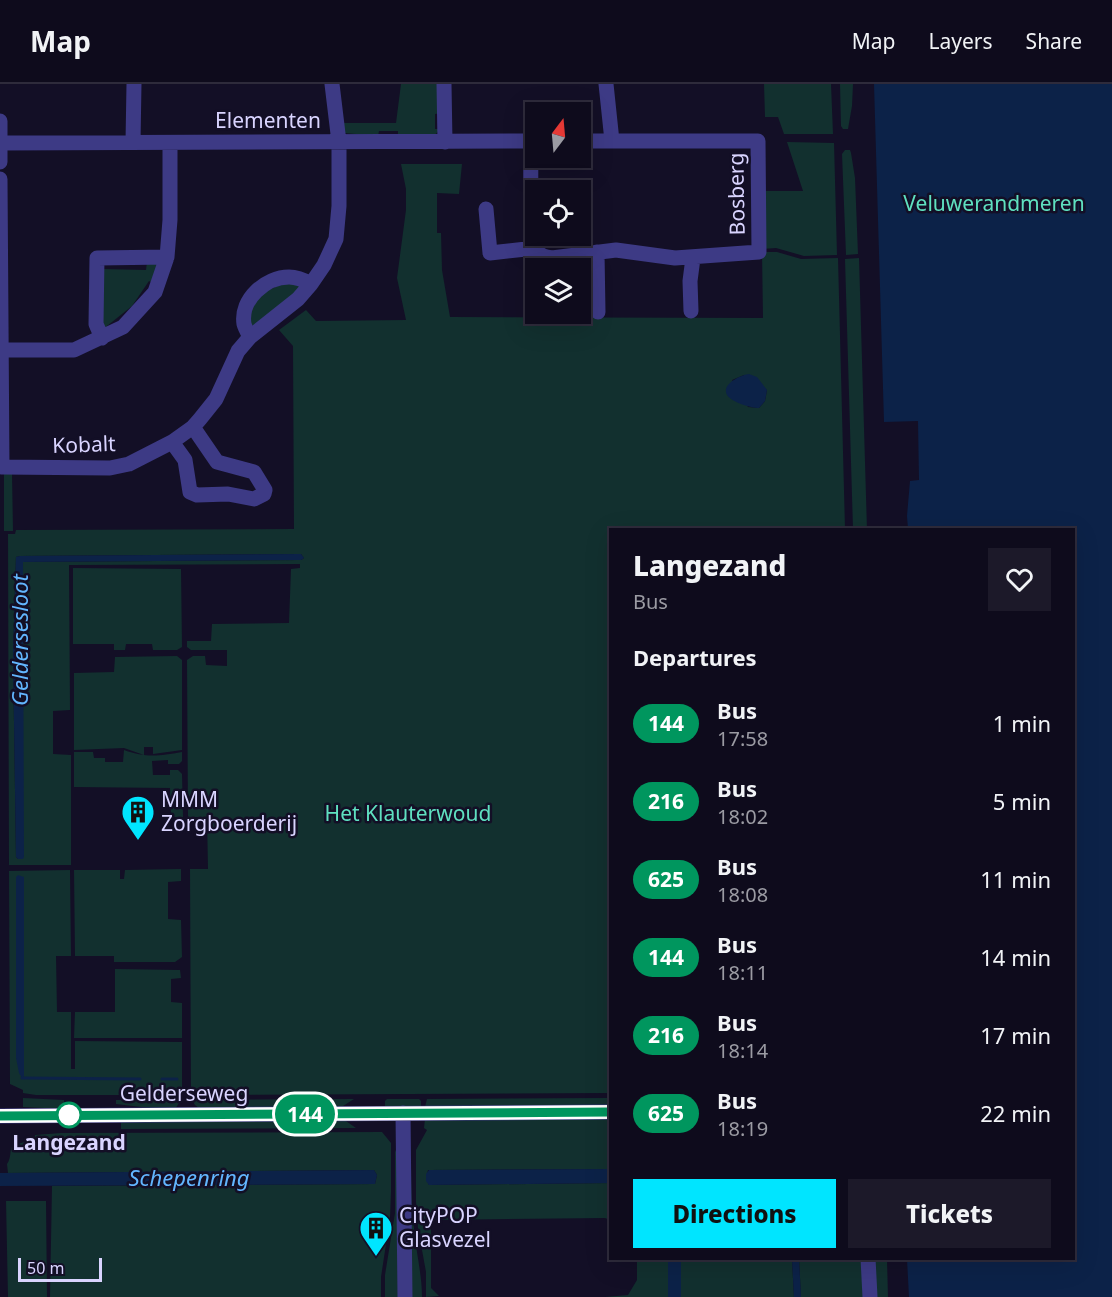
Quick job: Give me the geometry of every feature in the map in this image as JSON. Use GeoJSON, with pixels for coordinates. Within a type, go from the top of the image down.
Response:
{"type":"FeatureCollection","features":[{"type":"Feature","properties":{"kind":"street"},"geometry":{"type":"LineString","coordinates":[[133,142],[134,84]]}},
{"type":"Feature","properties":{"kind":"street","name":"Kobalt"},"geometry":{"type":"LineString","coordinates":[[2,350],[2,467],[110,468],[137,460],[172,442],[193,427],[216,399],[238,351],[250,337],[298,299],[324,265],[336,238],[339,206],[339,142],[332,84]]}},
{"type":"Feature","properties":{"kind":"street"},"geometry":{"type":"LineString","coordinates":[[444,84],[445,142]]}},
{"type":"Feature","properties":{"kind":"street"},"geometry":{"type":"LineString","coordinates":[[591,141],[612,141],[606,84]]}},
{"type":"Feature","properties":{"kind":"street"},"geometry":{"type":"LineString","coordinates":[[0,121],[0,162]]}},
{"type":"Feature","properties":{"kind":"street","name":"Elementen"},"geometry":{"type":"LineString","coordinates":[[1,143],[525,141]]}},
{"type":"Feature","properties":{"kind":"street","name":"Bosberg"},"geometry":{"type":"LineString","coordinates":[[535,248],[542,256],[552,258],[616,250],[675,258],[759,252],[758,141],[612,141]]}},
{"type":"Feature","properties":{"kind":"street"},"geometry":{"type":"LineString","coordinates":[[0,179],[2,350],[74,350],[123,327],[155,292],[167,256],[171,142]]}},
{"type":"Feature","properties":{"kind":"street"},"geometry":{"type":"LineString","coordinates":[[486,209],[490,253],[535,248],[531,204],[532,168]]}},
{"type":"Feature","properties":{"kind":"street"},"geometry":{"type":"LineString","coordinates":[[597,252],[598,312]]}},
{"type":"Feature","properties":{"kind":"street"},"geometry":{"type":"LineString","coordinates":[[102,338],[96,324],[97,258],[167,256]]}},
{"type":"Feature","properties":{"kind":"street"},"geometry":{"type":"LineString","coordinates":[[691,311],[690,281],[693,258]]}},
{"type":"Feature","properties":{"kind":"street"},"geometry":{"type":"LineString","coordinates":[[250,337],[244,326],[244,316],[247,305],[259,289],[276,279],[289,277],[300,278],[311,284]]}},
{"type":"Feature","properties":{"kind":"street"},"geometry":{"type":"LineString","coordinates":[[172,442],[185,460],[190,492],[197,495],[228,494],[254,499],[264,494],[265,490],[254,472],[217,462],[193,427]]}},
{"type":"Feature","properties":{"kind":"street","name":"Gelderseweg"},"geometry":{"type":"LineString","coordinates":[[0,1116],[609,1112]]}},
{"type":"Feature","properties":{"kind":"street"},"geometry":{"type":"LineString","coordinates":[[403,1113],[405,1297]]}},
{"type":"Feature","properties":{"kind":"street"},"geometry":{"type":"LineString","coordinates":[[868,1260],[870,1297]]}},
{"type":"Feature","properties":{"kind":"green space"},"geometry":{"type":"Polygon","coordinates":[[[401,84],[441,84],[441,113],[435,114],[435,129],[440,129],[435,135],[398,136],[398,131],[379,131],[378,136],[344,133],[342,123],[396,123],[401,84]]]}},
{"type":"Feature","properties":{"kind":"green space"},"geometry":{"type":"Polygon","coordinates":[[[764,84],[831,84],[833,134],[784,134],[778,117],[765,117],[764,84]]]}},
{"type":"Feature","properties":{"kind":"green space"},"geometry":{"type":"Polygon","coordinates":[[[840,84],[853,84],[848,129],[843,129],[841,126],[840,84]]]}},
{"type":"Feature","properties":{"kind":"green space"},"geometry":{"type":"Polygon","coordinates":[[[787,142],[834,143],[837,255],[804,256],[776,248],[762,249],[760,191],[803,191],[787,142]]]}},
{"type":"Feature","properties":{"kind":"green space"},"geometry":{"type":"Polygon","coordinates":[[[845,150],[850,150],[855,178],[858,254],[846,255],[842,154],[845,150]]]}},
{"type":"Feature","properties":{"kind":"green space","name":"Het Klauterwoud"},"geometry":{"type":"Polygon","coordinates":[[[401,164],[462,164],[459,194],[437,193],[437,233],[441,233],[442,270],[450,317],[525,317],[525,324],[591,324],[591,317],[763,318],[762,252],[777,252],[801,259],[838,258],[845,528],[609,528],[609,1093],[191,1095],[190,869],[208,869],[207,817],[188,817],[187,660],[193,656],[205,656],[206,665],[227,666],[227,650],[191,650],[187,647],[187,641],[211,641],[212,624],[289,623],[291,569],[300,568],[300,564],[69,565],[70,710],[53,711],[53,754],[71,755],[71,865],[9,865],[8,534],[15,534],[16,530],[294,529],[293,346],[279,330],[306,310],[316,321],[406,320],[397,278],[406,210],[406,189],[401,164]],[[744,375],[732,380],[748,407],[759,408],[765,401],[767,390],[744,375]],[[301,554],[16,557],[13,654],[16,857],[18,859],[23,859],[23,562],[301,560],[304,558],[301,554]]]}},
{"type":"Feature","properties":{"kind":"green space"},"geometry":{"type":"Polygon","coordinates":[[[859,258],[867,528],[853,528],[845,259],[859,258]]]}},
{"type":"Feature","properties":{"kind":"green space"},"geometry":{"type":"Polygon","coordinates":[[[147,262],[156,263],[159,267],[153,283],[149,281],[132,306],[102,330],[101,269],[146,270],[147,262]]]}},
{"type":"Feature","properties":{"kind":"green space"},"geometry":{"type":"Polygon","coordinates":[[[291,280],[302,288],[251,325],[248,315],[260,294],[291,280]]]}},
{"type":"Feature","properties":{"kind":"green space"},"geometry":{"type":"Polygon","coordinates":[[[12,473],[13,531],[4,531],[4,474],[12,473]]]}},
{"type":"Feature","properties":{"kind":"green space"},"geometry":{"type":"Polygon","coordinates":[[[73,568],[181,569],[182,647],[177,650],[153,650],[152,644],[126,644],[125,650],[114,650],[114,644],[73,644],[73,568]]]}},
{"type":"Feature","properties":{"kind":"green space"},"geometry":{"type":"Polygon","coordinates":[[[177,656],[182,660],[182,750],[153,754],[153,747],[144,747],[144,755],[124,748],[74,750],[74,673],[114,672],[115,657],[177,656]]]}},
{"type":"Feature","properties":{"kind":"green space"},"geometry":{"type":"Polygon","coordinates":[[[124,750],[153,756],[182,752],[182,761],[179,764],[168,764],[168,760],[152,761],[153,775],[170,775],[170,770],[178,770],[182,774],[183,817],[171,817],[170,788],[74,787],[74,752],[93,752],[94,758],[105,758],[105,762],[123,762],[124,750]]]}},
{"type":"Feature","properties":{"kind":"green space"},"geometry":{"type":"Polygon","coordinates":[[[181,869],[181,881],[168,882],[168,919],[181,920],[182,957],[175,962],[114,962],[114,956],[75,956],[74,870],[120,870],[120,879],[124,879],[125,870],[181,869]]]}},
{"type":"Feature","properties":{"kind":"green space"},"geometry":{"type":"Polygon","coordinates":[[[70,870],[71,956],[56,956],[57,1012],[71,1012],[71,1069],[75,1069],[75,1041],[182,1042],[182,1095],[36,1095],[23,1093],[23,1090],[10,1084],[9,871],[70,870]]]}},
{"type":"Feature","properties":{"kind":"green space"},"geometry":{"type":"Polygon","coordinates":[[[115,969],[180,970],[181,978],[171,979],[171,1002],[182,1003],[182,1038],[74,1038],[75,1012],[115,1012],[115,969]]]}},
{"type":"Feature","properties":{"kind":"green space"},"geometry":{"type":"Polygon","coordinates":[[[23,1098],[64,1100],[64,1109],[23,1107],[23,1098]]]}},
{"type":"Feature","properties":{"kind":"green space"},"geometry":{"type":"Polygon","coordinates":[[[609,1098],[609,1106],[425,1107],[427,1099],[609,1098]]]}},
{"type":"Feature","properties":{"kind":"green space"},"geometry":{"type":"Polygon","coordinates":[[[354,1099],[340,1108],[200,1109],[192,1100],[354,1099]]]}},
{"type":"Feature","properties":{"kind":"green space"},"geometry":{"type":"Polygon","coordinates":[[[387,1099],[419,1099],[421,1107],[385,1108],[387,1099]]]}},
{"type":"Feature","properties":{"kind":"green space"},"geometry":{"type":"Polygon","coordinates":[[[116,1100],[181,1100],[175,1109],[158,1109],[116,1104],[116,1100]]]}},
{"type":"Feature","properties":{"kind":"green space"},"geometry":{"type":"Polygon","coordinates":[[[609,1118],[609,1169],[428,1170],[426,1178],[429,1185],[609,1183],[609,1220],[431,1220],[431,1288],[439,1296],[426,1297],[426,1272],[416,1202],[416,1150],[427,1130],[424,1128],[425,1119],[609,1118]]]}},
{"type":"Feature","properties":{"kind":"green space"},"geometry":{"type":"Polygon","coordinates":[[[343,1119],[356,1128],[121,1129],[121,1120],[343,1119]]]}},
{"type":"Feature","properties":{"kind":"green space"},"geometry":{"type":"Polygon","coordinates":[[[382,1132],[391,1143],[391,1192],[390,1218],[381,1277],[381,1297],[50,1297],[52,1186],[375,1184],[377,1175],[374,1170],[8,1173],[7,1164],[13,1145],[34,1142],[35,1135],[382,1132]]]}},
{"type":"Feature","properties":{"kind":"green space"},"geometry":{"type":"Polygon","coordinates":[[[395,1150],[397,1154],[398,1297],[385,1297],[385,1275],[395,1213],[395,1150]]]}},
{"type":"Feature","properties":{"kind":"green space"},"geometry":{"type":"Polygon","coordinates":[[[411,1150],[413,1214],[422,1297],[410,1297],[411,1150]]]}},
{"type":"Feature","properties":{"kind":"green space"},"geometry":{"type":"Polygon","coordinates":[[[6,1201],[46,1201],[47,1297],[8,1297],[6,1201]]]}},
{"type":"Feature","properties":{"kind":"green space"},"geometry":{"type":"Polygon","coordinates":[[[637,1260],[668,1260],[668,1297],[605,1297],[628,1295],[637,1280],[637,1260]]]}},
{"type":"Feature","properties":{"kind":"green space"},"geometry":{"type":"Polygon","coordinates":[[[681,1260],[792,1260],[794,1297],[681,1297],[681,1260]]]}},
{"type":"Feature","properties":{"kind":"green space"},"geometry":{"type":"Polygon","coordinates":[[[799,1260],[862,1260],[865,1297],[801,1297],[799,1260]]]}},
{"type":"Feature","properties":{"kind":"green space"},"geometry":{"type":"Polygon","coordinates":[[[874,1260],[887,1260],[888,1297],[876,1297],[874,1260]]]}},
{"type":"Feature","properties":{"kind":"water","name":"Veluwerandmeren"},"geometry":{"type":"Polygon","coordinates":[[[874,84],[1112,84],[1112,1297],[909,1297],[907,1260],[1075,1260],[1075,528],[908,528],[910,481],[919,480],[918,421],[884,422],[874,84]]]}},
{"type":"Feature","properties":{"kind":"water"},"geometry":{"type":"Polygon","coordinates":[[[749,374],[757,377],[767,390],[765,401],[759,408],[742,404],[727,395],[729,384],[749,374]]]}},
{"type":"Feature","properties":{"kind":"water","name":"Geldersesloot"},"geometry":{"type":"Polygon","coordinates":[[[301,554],[304,558],[301,560],[23,562],[24,857],[18,859],[16,857],[13,654],[16,557],[301,554]]]}},
{"type":"Feature","properties":{"kind":"water"},"geometry":{"type":"Polygon","coordinates":[[[18,875],[24,877],[24,1076],[22,1078],[16,1058],[16,877],[18,875]]]}},
{"type":"Feature","properties":{"kind":"water"},"geometry":{"type":"Polygon","coordinates":[[[609,1169],[609,1183],[429,1185],[426,1181],[426,1174],[429,1170],[609,1169]]]}},
{"type":"Feature","properties":{"kind":"water","name":"Schepenring"},"geometry":{"type":"Polygon","coordinates":[[[374,1170],[377,1175],[375,1184],[0,1186],[0,1173],[374,1170]]]}},
{"type":"Feature","properties":{"kind":"water"},"geometry":{"type":"Polygon","coordinates":[[[668,1260],[681,1260],[681,1297],[668,1297],[668,1260]]]}},
{"type":"Feature","properties":{"kind":"water"},"geometry":{"type":"Polygon","coordinates":[[[792,1260],[799,1260],[801,1297],[794,1297],[792,1260]]]}},
{"type":"Feature","properties":{"kind":"waterway"},"geometry":{"type":"LineString","coordinates":[[22,1078],[140,1079]]}},
{"type":"Feature","properties":{"kind":"waterway"},"geometry":{"type":"LineString","coordinates":[[162,1079],[177,1079]]}},
{"type":"Feature","properties":{"kind":"bus line","name":"144"},"geometry":{"type":"LineString","coordinates":[[0,1116],[609,1112]]}},
{"type":"Feature","properties":{"kind":"place","name":"MMM Zorgboerderij"},"geometry":{"type":"Point","coordinates":[138,841]}},
{"type":"Feature","properties":{"kind":"place","name":"Langezand"},"geometry":{"type":"Point","coordinates":[69,1115]}},
{"type":"Feature","properties":{"kind":"place","name":"CityPOP Glasvezel"},"geometry":{"type":"Point","coordinates":[376,1257]}}]}
